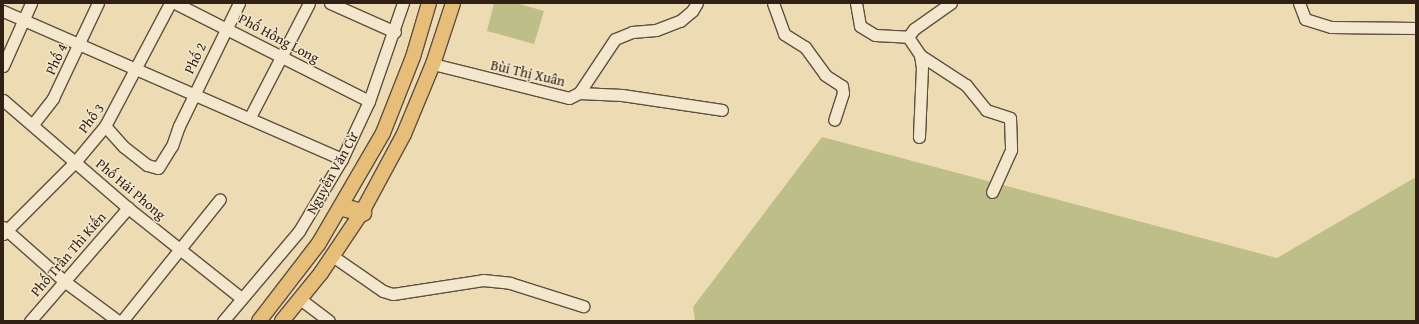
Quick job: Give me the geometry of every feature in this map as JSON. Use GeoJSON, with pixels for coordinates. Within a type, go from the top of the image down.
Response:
{"type":"FeatureCollection","features":[{"type":"Feature","properties":{"kind":"highway"},"geometry":{"type":"LineString","coordinates":[[342,207],[362,212]]}},
{"type":"Feature","properties":{"kind":"main road","name":"Nguyễn Văn Cừ"},"geometry":{"type":"LineString","coordinates":[[259,321],[319,243],[342,207],[383,133],[413,57],[429,3]]}},
{"type":"Feature","properties":{"kind":"main road"},"geometry":{"type":"LineString","coordinates":[[282,321],[300,299],[362,212],[404,134],[433,64],[453,3]]}},
{"type":"Feature","properties":{"kind":"street"},"geometry":{"type":"LineString","coordinates":[[3,66],[31,3]]}},
{"type":"Feature","properties":{"kind":"street","name":"Phố 4"},"geometry":{"type":"LineString","coordinates":[[33,124],[53,98],[98,3]]}},
{"type":"Feature","properties":{"kind":"street","name":"Phố 3"},"geometry":{"type":"LineString","coordinates":[[4,230],[75,162],[106,126],[170,3]]}},
{"type":"Feature","properties":{"kind":"street","name":"Phố Hồng Long"},"geometry":{"type":"LineString","coordinates":[[175,3],[227,27],[282,58],[369,101]]}},
{"type":"Feature","properties":{"kind":"street","name":"Phố 2"},"geometry":{"type":"LineString","coordinates":[[106,126],[124,147],[154,169],[158,168],[172,146],[179,126],[238,3]]}},
{"type":"Feature","properties":{"kind":"street"},"geometry":{"type":"LineString","coordinates":[[250,117],[282,58],[309,3]]}},
{"type":"Feature","properties":{"kind":"street"},"geometry":{"type":"LineString","coordinates":[[330,3],[394,32]]}},
{"type":"Feature","properties":{"kind":"street","name":"Nguyễn Văn Cừ"},"geometry":{"type":"LineString","coordinates":[[223,321],[299,231],[342,159],[369,101],[403,3]]}},
{"type":"Feature","properties":{"kind":"street","name":"Bùi Thị Xuân"},"geometry":{"type":"LineString","coordinates":[[433,64],[559,97],[568,98],[579,93],[616,39],[632,32],[656,30],[680,20],[692,11],[697,3]]}},
{"type":"Feature","properties":{"kind":"street"},"geometry":{"type":"LineString","coordinates":[[772,3],[784,34],[805,47],[825,75],[842,86],[843,93],[834,120]]}},
{"type":"Feature","properties":{"kind":"street"},"geometry":{"type":"LineString","coordinates":[[856,3],[860,26],[875,35],[908,37]]}},
{"type":"Feature","properties":{"kind":"street"},"geometry":{"type":"LineString","coordinates":[[908,37],[914,29],[952,3]]}},
{"type":"Feature","properties":{"kind":"street"},"geometry":{"type":"LineString","coordinates":[[1299,3],[1305,19],[1331,27],[1416,28]]}},
{"type":"Feature","properties":{"kind":"street"},"geometry":{"type":"LineString","coordinates":[[3,11],[136,70],[250,117],[342,159]]}},
{"type":"Feature","properties":{"kind":"street"},"geometry":{"type":"LineString","coordinates":[[908,37],[920,55],[966,85],[986,110],[1010,118],[1011,150],[992,192]]}},
{"type":"Feature","properties":{"kind":"street"},"geometry":{"type":"LineString","coordinates":[[919,137],[923,82],[920,55]]}},
{"type":"Feature","properties":{"kind":"street"},"geometry":{"type":"LineString","coordinates":[[579,93],[622,95],[722,110]]}},
{"type":"Feature","properties":{"kind":"street","name":"Phố Hải Phong"},"geometry":{"type":"LineString","coordinates":[[3,100],[33,124],[128,208],[241,298]]}},
{"type":"Feature","properties":{"kind":"street"},"geometry":{"type":"LineString","coordinates":[[122,321],[220,199]]}},
{"type":"Feature","properties":{"kind":"street","name":"Phố Trần Thì Kiến"},"geometry":{"type":"LineString","coordinates":[[30,321],[128,208]]}},
{"type":"Feature","properties":{"kind":"street"},"geometry":{"type":"LineString","coordinates":[[4,230],[64,281],[118,321]]}},
{"type":"Feature","properties":{"kind":"street"},"geometry":{"type":"LineString","coordinates":[[331,256],[383,291],[393,294],[483,280],[510,283],[583,306]]}},
{"type":"Feature","properties":{"kind":"street"},"geometry":{"type":"LineString","coordinates":[[300,299],[329,321]]}},
{"type":"Feature","properties":{"kind":"green space"},"geometry":{"type":"Polygon","coordinates":[[[494,3],[516,3],[544,11],[534,44],[487,31],[494,3]]]}},
{"type":"Feature","properties":{"kind":"green space"},"geometry":{"type":"Polygon","coordinates":[[[822,137],[1277,258],[1416,177],[1416,321],[695,321],[693,307],[822,137]]]}}]}
